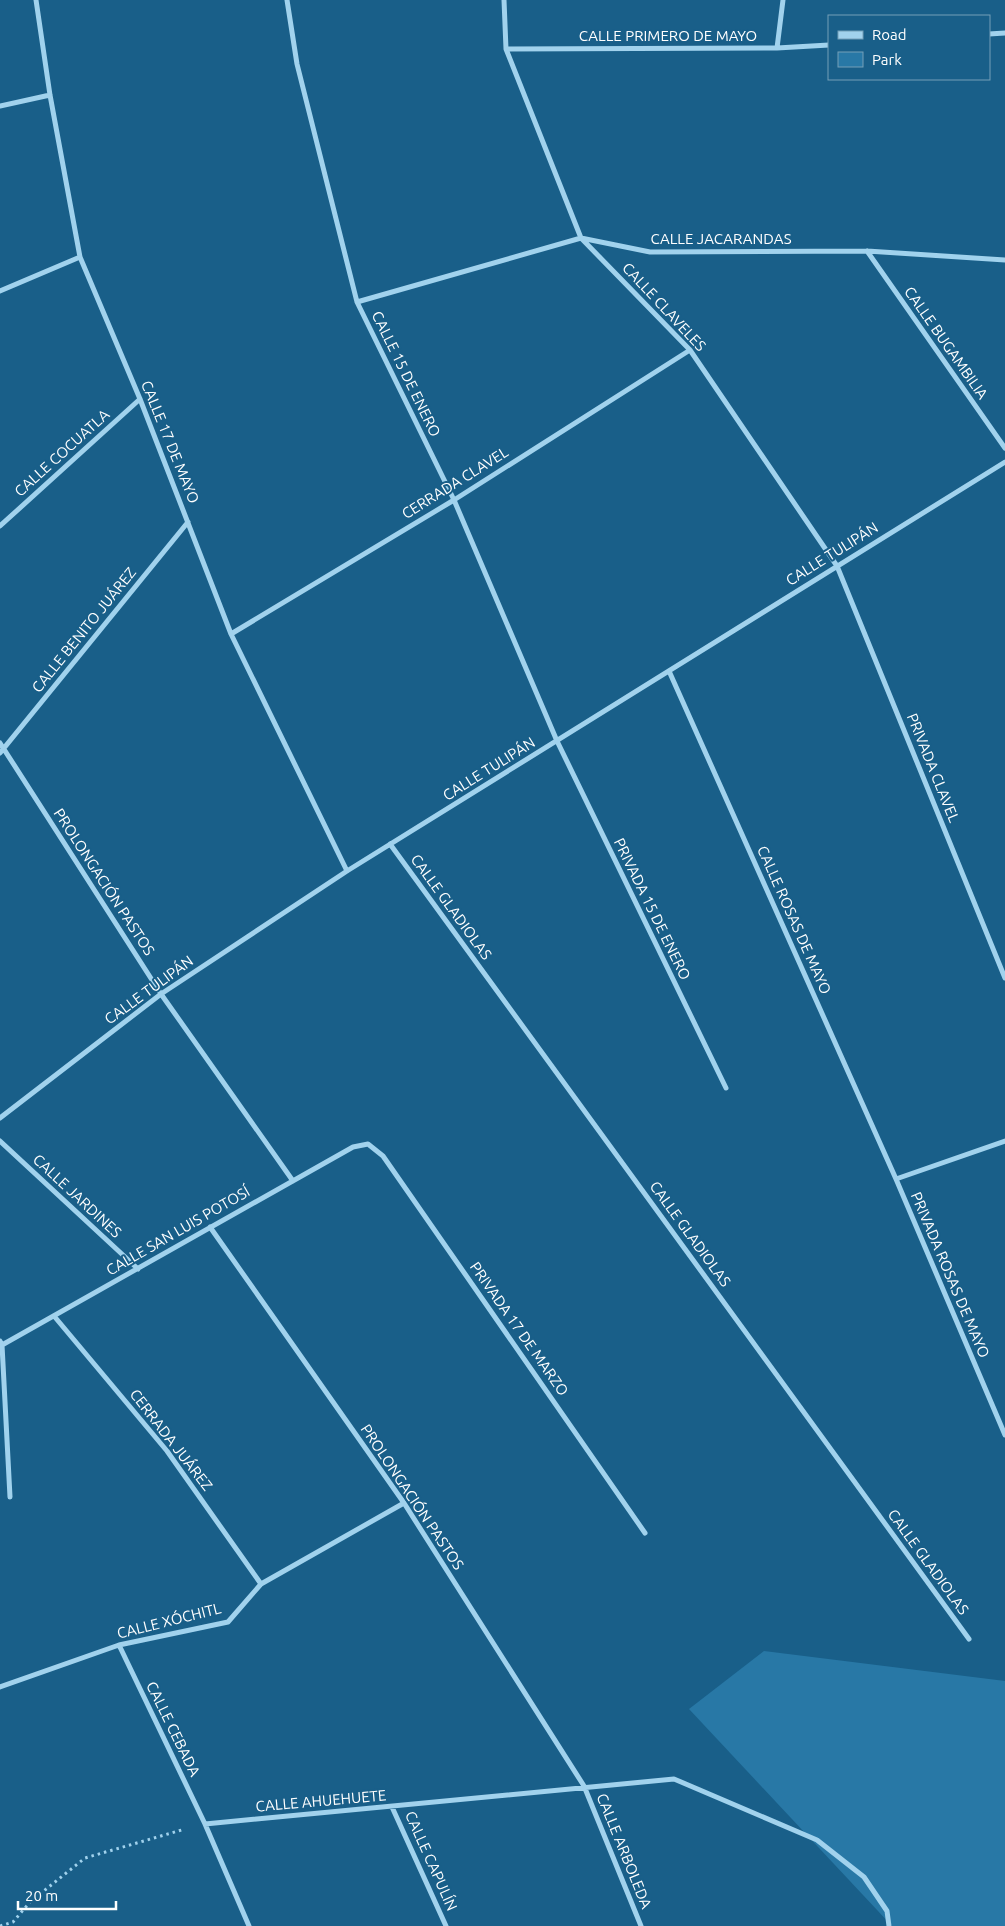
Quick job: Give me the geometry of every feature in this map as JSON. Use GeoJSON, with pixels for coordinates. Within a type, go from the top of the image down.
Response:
{"type":"FeatureCollection","features":[{"type":"Feature","properties":{"kind":"street","name":"CALLE 17 DE MAYO"},"geometry":{"type":"LineString","coordinates":[[36,0],[50,95],[80,257],[140,399],[231,634],[347,871]]}},
{"type":"Feature","properties":{"kind":"street","name":"CALLE 15 DE ENERO"},"geometry":{"type":"LineString","coordinates":[[287,0],[297,64],[357,302],[454,500],[556,741]]}},
{"type":"Feature","properties":{"kind":"street","name":"CALLE CLAVELES"},"geometry":{"type":"LineString","coordinates":[[504,0],[506,49],[581,238],[690,350],[837,566]]}},
{"type":"Feature","properties":{"kind":"street"},"geometry":{"type":"LineString","coordinates":[[777,48],[783,0]]}},
{"type":"Feature","properties":{"kind":"street"},"geometry":{"type":"LineString","coordinates":[[990,34],[1005,33]]}},
{"type":"Feature","properties":{"kind":"street","name":"CALLE PRIMERO DE MAYO"},"geometry":{"type":"LineString","coordinates":[[506,49],[777,48],[828,45]]}},
{"type":"Feature","properties":{"kind":"street"},"geometry":{"type":"LineString","coordinates":[[0,106],[50,95]]}},
{"type":"Feature","properties":{"kind":"street","name":"CALLE JACARANDAS"},"geometry":{"type":"LineString","coordinates":[[357,302],[581,238],[650,252],[867,251],[1005,260]]}},
{"type":"Feature","properties":{"kind":"street","name":"CALLE BUGAMBILIA"},"geometry":{"type":"LineString","coordinates":[[867,251],[1005,448]]}},
{"type":"Feature","properties":{"kind":"street"},"geometry":{"type":"LineString","coordinates":[[0,291],[80,257]]}},
{"type":"Feature","properties":{"kind":"street","name":"CERRADA CLAVEL"},"geometry":{"type":"LineString","coordinates":[[231,634],[454,500],[690,350]]}},
{"type":"Feature","properties":{"kind":"street","name":"CALLE COCUATLA"},"geometry":{"type":"LineString","coordinates":[[0,526],[140,399]]}},
{"type":"Feature","properties":{"kind":"street","name":"CALLE TULIPÁN"},"geometry":{"type":"LineString","coordinates":[[0,1118],[161,994],[347,871],[1005,462]]}},
{"type":"Feature","properties":{"kind":"street","name":"CALLE BENITO JUÁREZ"},"geometry":{"type":"LineString","coordinates":[[2,751],[188,522]]}},
{"type":"Feature","properties":{"kind":"street","name":"PRIVADA CLAVEL"},"geometry":{"type":"LineString","coordinates":[[837,566],[1005,978]]}},
{"type":"Feature","properties":{"kind":"street","name":"CALLE ROSAS DE MAYO"},"geometry":{"type":"LineString","coordinates":[[669,670],[896,1179]]}},
{"type":"Feature","properties":{"kind":"street","name":"PRIVADA 15 DE ENERO"},"geometry":{"type":"LineString","coordinates":[[556,741],[726,1088]]}},
{"type":"Feature","properties":{"kind":"street","name":"PROLONGACIÓN PASTOS"},"geometry":{"type":"LineString","coordinates":[[0,742],[2,751],[161,994],[293,1181]]}},
{"type":"Feature","properties":{"kind":"street","name":"CALLE GLADIOLAS"},"geometry":{"type":"LineString","coordinates":[[390,844],[970,1639]]}},
{"type":"Feature","properties":{"kind":"street","name":"CALLE JARDINES"},"geometry":{"type":"LineString","coordinates":[[0,1141],[138,1269]]}},
{"type":"Feature","properties":{"kind":"street"},"geometry":{"type":"LineString","coordinates":[[896,1179],[1005,1141]]}},
{"type":"Feature","properties":{"kind":"street","name":"CALLE SAN LUIS POTOSÍ"},"geometry":{"type":"LineString","coordinates":[[1,1343],[138,1269],[353,1146],[368,1144]]}},
{"type":"Feature","properties":{"kind":"street","name":"PRIVADA 17 DE MARZO"},"geometry":{"type":"LineString","coordinates":[[368,1144],[384,1156],[645,1533]]}},
{"type":"Feature","properties":{"kind":"street","name":"PRIVADA ROSAS DE MAYO"},"geometry":{"type":"LineString","coordinates":[[896,1179],[1005,1435]]}},
{"type":"Feature","properties":{"kind":"street","name":"PROLONGACIÓN PASTOS"},"geometry":{"type":"LineString","coordinates":[[210,1227],[404,1503],[584,1786]]}},
{"type":"Feature","properties":{"kind":"street","name":"CERRADA JUÁREZ"},"geometry":{"type":"LineString","coordinates":[[54,1316],[167,1451],[262,1584]]}},
{"type":"Feature","properties":{"kind":"street"},"geometry":{"type":"LineString","coordinates":[[1,1343],[10,1497]]}},
{"type":"Feature","properties":{"kind":"street","name":"CALLE XÓCHITL"},"geometry":{"type":"LineString","coordinates":[[0,1687],[119,1645],[228,1622],[262,1584],[404,1503]]}},
{"type":"Feature","properties":{"kind":"street","name":"CALLE CEBADA"},"geometry":{"type":"LineString","coordinates":[[119,1645],[205,1824],[249,1926]]}},
{"type":"Feature","properties":{"kind":"street","name":"CALLE AHUEHUETE"},"geometry":{"type":"LineString","coordinates":[[205,1824],[392,1807],[584,1786],[674,1779],[817,1840],[864,1876],[887,1911],[889,1926]]}},
{"type":"Feature","properties":{"kind":"street","name":"CALLE ARBOLEDA"},"geometry":{"type":"LineString","coordinates":[[584,1786],[641,1926]]}},
{"type":"Feature","properties":{"kind":"street","name":"CALLE CAPULÍN"},"geometry":{"type":"LineString","coordinates":[[392,1807],[446,1926]]}},
{"type":"Feature","properties":{"kind":"path"},"geometry":{"type":"LineString","coordinates":[[0,1926],[13,1922],[30,1902],[85,1858],[205,1824]]}},
{"type":"Feature","properties":{"kind":"green space"},"geometry":{"type":"Polygon","coordinates":[[[764,1651],[1005,1681],[1005,1926],[892,1926],[689,1709],[764,1651]]]}}]}
